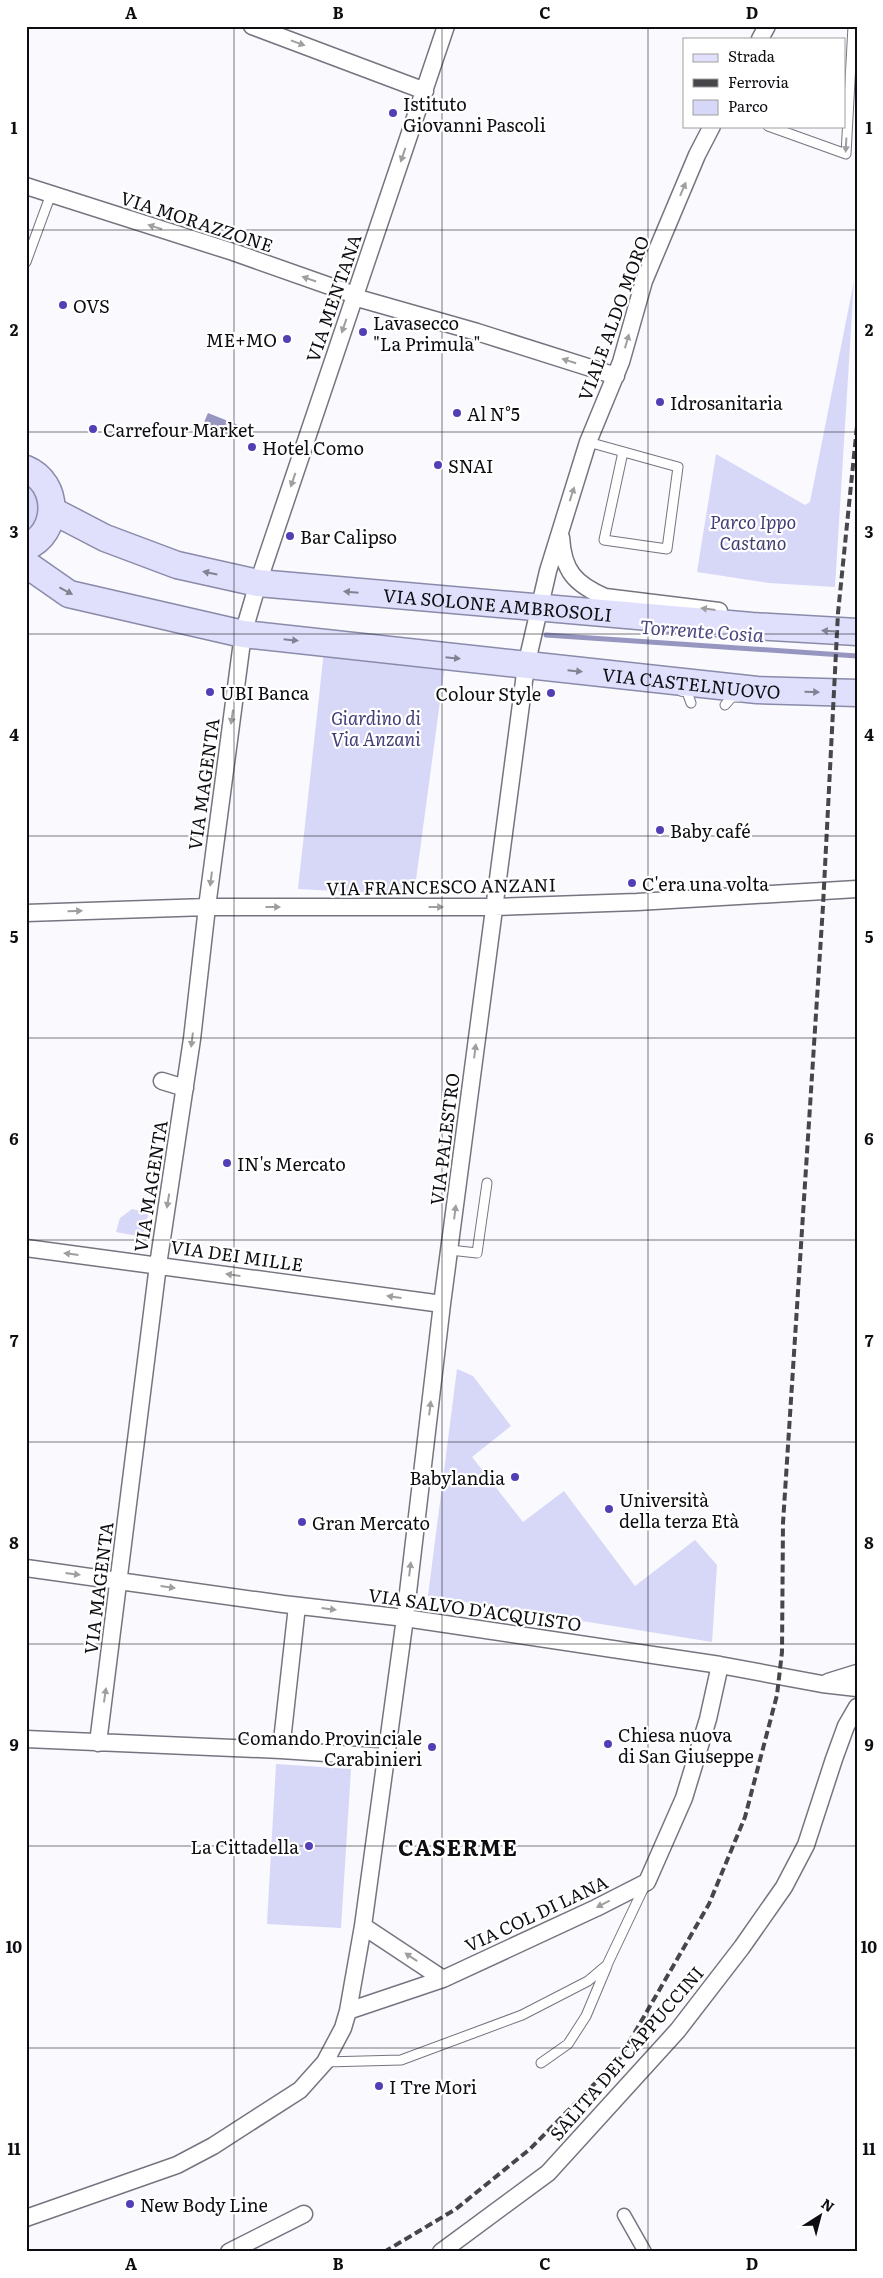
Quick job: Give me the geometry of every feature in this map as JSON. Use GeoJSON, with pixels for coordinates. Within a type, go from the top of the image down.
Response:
{"type":"FeatureCollection","features":[{"type":"Feature","properties":{"kind":"main road"},"geometry":{"type":"LineString","coordinates":[[26,469],[41,478],[48,488],[52,499],[50,524],[42,536],[26,547]]}},
{"type":"Feature","properties":{"kind":"main road","name":"VIA SOLONE AMBROSOLI"},"geometry":{"type":"LineString","coordinates":[[52,512],[104,538],[176,566],[258,583],[537,615],[857,632]]}},
{"type":"Feature","properties":{"kind":"main road"},"geometry":{"type":"LineString","coordinates":[[26,564],[69,594],[243,634],[528,659]]}},
{"type":"Feature","properties":{"kind":"main road","name":"VIA CASTELNUOVO"},"geometry":{"type":"LineString","coordinates":[[528,659],[662,680],[757,690],[857,693]]}},
{"type":"Feature","properties":{"kind":"street"},"geometry":{"type":"LineString","coordinates":[[252,26],[425,90]]}},
{"type":"Feature","properties":{"kind":"street","name":"VIA MENTANA"},"geometry":{"type":"LineString","coordinates":[[258,583],[446,26]]}},
{"type":"Feature","properties":{"kind":"street"},"geometry":{"type":"LineString","coordinates":[[761,38],[767,26]]}},
{"type":"Feature","properties":{"kind":"street","name":"VIALE ALDO MORO"},"geometry":{"type":"LineString","coordinates":[[528,659],[537,615],[561,527],[588,442],[616,376],[644,281],[697,155],[711,128]]}},
{"type":"Feature","properties":{"kind":"street","name":"VIA MORAZZONE"},"geometry":{"type":"LineString","coordinates":[[26,186],[233,252],[355,296],[616,376]]}},
{"type":"Feature","properties":{"kind":"street","name":"VIALE ALDO MORO"},"geometry":{"type":"LineString","coordinates":[[561,527],[562,549],[568,569],[575,579],[592,591],[605,597],[731,612],[752,626]]}},
{"type":"Feature","properties":{"kind":"street"},"geometry":{"type":"LineString","coordinates":[[243,634],[258,583]]}},
{"type":"Feature","properties":{"kind":"street","name":"VIA MAGENTA"},"geometry":{"type":"LineString","coordinates":[[98,1743],[120,1580],[158,1265],[185,1088],[243,634]]}},
{"type":"Feature","properties":{"kind":"street","name":"VIA PALESTRO"},"geometry":{"type":"LineString","coordinates":[[363,1926],[405,1618],[442,1304],[528,659]]}},
{"type":"Feature","properties":{"kind":"street","name":"VIA FRANCESCO ANZANI"},"geometry":{"type":"LineString","coordinates":[[26,913],[207,907],[494,907],[637,902],[857,889]]}},
{"type":"Feature","properties":{"kind":"street"},"geometry":{"type":"LineString","coordinates":[[162,1081],[185,1088]]}},
{"type":"Feature","properties":{"kind":"street","name":"VIA DEI MILLE"},"geometry":{"type":"LineString","coordinates":[[26,1248],[442,1304]]}},
{"type":"Feature","properties":{"kind":"street","name":"VIA SALVO D'ACQUISTO"},"geometry":{"type":"LineString","coordinates":[[26,1568],[297,1606],[405,1618],[720,1665],[822,1684],[857,1688]]}},
{"type":"Feature","properties":{"kind":"street"},"geometry":{"type":"LineString","coordinates":[[281,1750],[297,1606]]}},
{"type":"Feature","properties":{"kind":"street"},"geometry":{"type":"LineString","coordinates":[[646,1882],[684,1798],[708,1719],[720,1665]]}},
{"type":"Feature","properties":{"kind":"street","name":"VIA SALVO D'ACQUISTO"},"geometry":{"type":"LineString","coordinates":[[822,1684],[857,1673]]}},
{"type":"Feature","properties":{"kind":"street","name":"SALITA DEI CAPPUCCINI"},"geometry":{"type":"LineString","coordinates":[[441,2252],[548,2172],[678,2030],[742,1947],[784,1886],[806,1845],[837,1750],[846,1726],[857,1707]]}},
{"type":"Feature","properties":{"kind":"street"},"geometry":{"type":"LineString","coordinates":[[26,1739],[281,1750],[385,1757]]}},
{"type":"Feature","properties":{"kind":"street","name":"VIA COL DI LANA"},"geometry":{"type":"LineString","coordinates":[[348,2011],[443,1979],[596,1908],[646,1882]]}},
{"type":"Feature","properties":{"kind":"street"},"geometry":{"type":"LineString","coordinates":[[26,2218],[184,2161],[213,2146],[292,2096],[308,2083],[325,2062],[340,2035],[348,2011],[363,1926],[443,1979]]}},
{"type":"Feature","properties":{"kind":"street"},"geometry":{"type":"LineString","coordinates":[[229,2252],[304,2214]]}},
{"type":"Feature","properties":{"kind":"street"},"geometry":{"type":"LineString","coordinates":[[624,2215],[646,2252]]}},
{"type":"Feature","properties":{"kind":"lane"},"geometry":{"type":"LineString","coordinates":[[774,128],[846,154],[853,26]]}},
{"type":"Feature","properties":{"kind":"lane"},"geometry":{"type":"LineString","coordinates":[[26,262],[51,194]]}},
{"type":"Feature","properties":{"kind":"lane"},"geometry":{"type":"LineString","coordinates":[[588,442],[678,467],[668,549],[604,540],[623,452]]}},
{"type":"Feature","properties":{"kind":"lane"},"geometry":{"type":"LineString","coordinates":[[662,680],[672,690],[732,697],[750,698],[757,690]]}},
{"type":"Feature","properties":{"kind":"lane"},"geometry":{"type":"LineString","coordinates":[[687,692],[691,703]]}},
{"type":"Feature","properties":{"kind":"lane"},"geometry":{"type":"LineString","coordinates":[[725,706],[732,697]]}},
{"type":"Feature","properties":{"kind":"lane"},"geometry":{"type":"LineString","coordinates":[[450,1250],[477,1253],[488,1184]]}},
{"type":"Feature","properties":{"kind":"lane"},"geometry":{"type":"LineString","coordinates":[[541,2063],[568,2044],[586,2016],[607,1965],[646,1882]]}},
{"type":"Feature","properties":{"kind":"lane"},"geometry":{"type":"LineString","coordinates":[[325,2062],[401,2060],[522,2015],[588,1981],[607,1965]]}},
{"type":"Feature","properties":{"kind":"green space","name":"Parco Ippo Castano"},"geometry":{"type":"Polygon","coordinates":[[[854,281],[835,587],[769,583],[697,572],[716,454],[805,505],[810,502],[854,281]]]}},
{"type":"Feature","properties":{"kind":"green space"},"geometry":{"type":"Polygon","coordinates":[[[26,479],[31,481],[44,512],[26,536],[26,479]]]}},
{"type":"Feature","properties":{"kind":"green space","name":"Giardino di Via Anzani"},"geometry":{"type":"Polygon","coordinates":[[[324,651],[445,664],[414,895],[298,889],[324,651]]]}},
{"type":"Feature","properties":{"kind":"green space"},"geometry":{"type":"Polygon","coordinates":[[[132,1209],[149,1213],[142,1237],[116,1232],[120,1218],[132,1209]]]}},
{"type":"Feature","properties":{"kind":"green space"},"geometry":{"type":"Polygon","coordinates":[[[457,1369],[473,1376],[511,1426],[472,1457],[523,1522],[564,1491],[635,1586],[695,1540],[717,1565],[712,1642],[428,1596],[457,1369]]]}},
{"type":"Feature","properties":{"kind":"green space","name":"La Cittadella"},"geometry":{"type":"Polygon","coordinates":[[[276,1764],[351,1769],[341,1928],[267,1924],[276,1764]]]}},
{"type":"Feature","properties":{"kind":"shaded area"},"geometry":{"type":"Polygon","coordinates":[[[208,413],[238,425],[233,439],[202,427],[208,413]]]}},
{"type":"Feature","properties":{"kind":"waterway","name":"Torrente Cosia"},"geometry":{"type":"LineString","coordinates":[[546,635],[857,656]]}},
{"type":"Feature","properties":{"kind":"railway"},"geometry":{"type":"LineString","coordinates":[[384,2252],[456,2209],[530,2149],[620,2058],[709,1904],[745,1817],[777,1695],[782,1652],[783,1523],[823,906],[838,613],[857,426]]}},
{"type":"Feature","properties":{"kind":"place","name":"Istituto Giovanni Pascoli"},"geometry":{"type":"Point","coordinates":[393,113]}},
{"type":"Feature","properties":{"kind":"place","name":"OVS"},"geometry":{"type":"Point","coordinates":[63,305]}},
{"type":"Feature","properties":{"kind":"place","name":"Lavasecco \"La Primula\""},"geometry":{"type":"Point","coordinates":[363,332]}},
{"type":"Feature","properties":{"kind":"place","name":"ME+MO"},"geometry":{"type":"Point","coordinates":[287,339]}},
{"type":"Feature","properties":{"kind":"place","name":"Idrosanitaria"},"geometry":{"type":"Point","coordinates":[660,402]}},
{"type":"Feature","properties":{"kind":"place","name":"Al N°5"},"geometry":{"type":"Point","coordinates":[457,413]}},
{"type":"Feature","properties":{"kind":"place","name":"Carrefour Market"},"geometry":{"type":"Point","coordinates":[93,429]}},
{"type":"Feature","properties":{"kind":"place","name":"Hotel Como"},"geometry":{"type":"Point","coordinates":[252,447]}},
{"type":"Feature","properties":{"kind":"place","name":"SNAI"},"geometry":{"type":"Point","coordinates":[438,465]}},
{"type":"Feature","properties":{"kind":"place","name":"Bar Calipso"},"geometry":{"type":"Point","coordinates":[290,536]}},
{"type":"Feature","properties":{"kind":"place","name":"UBI Banca"},"geometry":{"type":"Point","coordinates":[210,692]}},
{"type":"Feature","properties":{"kind":"place","name":"Colour Style"},"geometry":{"type":"Point","coordinates":[551,693]}},
{"type":"Feature","properties":{"kind":"place","name":"Baby café"},"geometry":{"type":"Point","coordinates":[660,830]}},
{"type":"Feature","properties":{"kind":"place","name":"C'era una volta"},"geometry":{"type":"Point","coordinates":[632,883]}},
{"type":"Feature","properties":{"kind":"place","name":"IN's Mercato"},"geometry":{"type":"Point","coordinates":[227,1163]}},
{"type":"Feature","properties":{"kind":"place","name":"Babylandia"},"geometry":{"type":"Point","coordinates":[515,1477]}},
{"type":"Feature","properties":{"kind":"place","name":"Università della terza Età"},"geometry":{"type":"Point","coordinates":[609,1509]}},
{"type":"Feature","properties":{"kind":"place","name":"Gran Mercato"},"geometry":{"type":"Point","coordinates":[302,1522]}},
{"type":"Feature","properties":{"kind":"place","name":"Chiesa nuova di San Giuseppe"},"geometry":{"type":"Point","coordinates":[608,1744]}},
{"type":"Feature","properties":{"kind":"place","name":"Comando Provinciale Carabinieri"},"geometry":{"type":"Point","coordinates":[432,1747]}},
{"type":"Feature","properties":{"kind":"place","name":"La Cittadella"},"geometry":{"type":"Point","coordinates":[309,1846]}},
{"type":"Feature","properties":{"kind":"place","name":"I Tre Mori"},"geometry":{"type":"Point","coordinates":[379,2086]}},
{"type":"Feature","properties":{"kind":"place","name":"New Body Line"},"geometry":{"type":"Point","coordinates":[130,2204]}},
{"type":"Feature","properties":{"kind":"district","name":"CASERME"},"geometry":{"type":"Point","coordinates":[458,1846]}}]}
